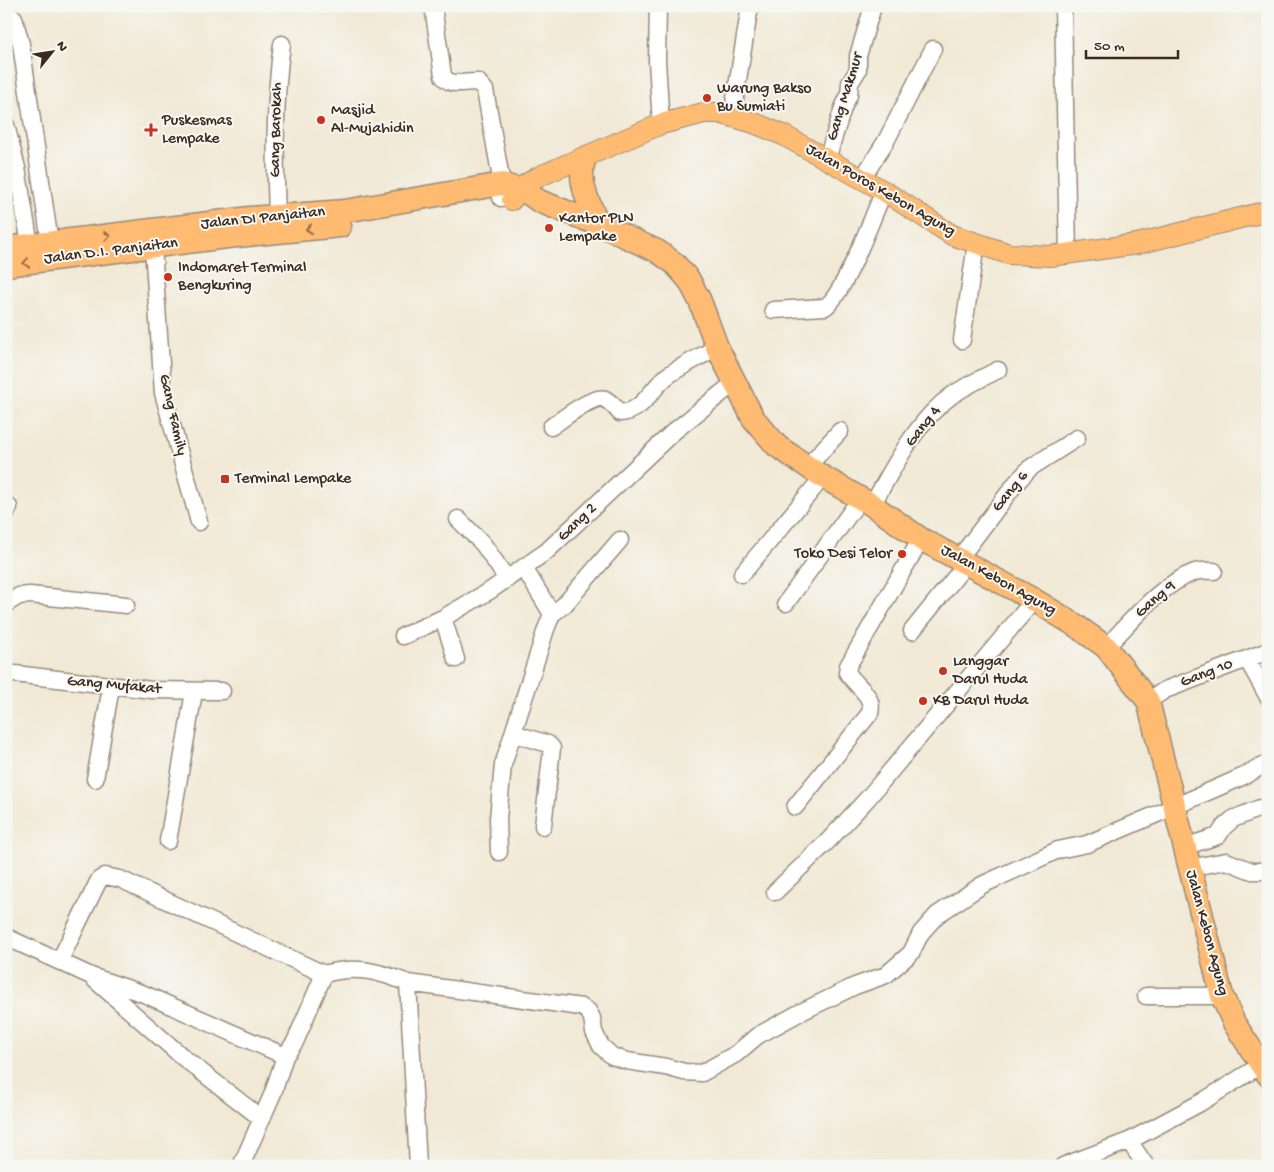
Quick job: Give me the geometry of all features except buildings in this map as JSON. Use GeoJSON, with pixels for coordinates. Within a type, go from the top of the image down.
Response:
{"type":"FeatureCollection","features":[{"type":"Feature","properties":{"kind":"highway"},"geometry":{"type":"LineString","coordinates":[[585,158],[582,171],[584,185],[589,202],[600,225]]}},
{"type":"Feature","properties":{"kind":"highway","name":"Jalan Kebon Agung"},"geometry":{"type":"LineString","coordinates":[[508,193],[539,201],[600,225],[657,251],[674,263],[689,280],[700,301],[717,347],[753,418],[777,446],[922,539],[1034,600],[1106,647],[1148,700],[1222,996],[1234,1023],[1264,1070]]}},
{"type":"Feature","properties":{"kind":"highway","name":"Jalan DI Panjaitan"},"geometry":{"type":"LineString","coordinates":[[6,248],[40,244],[80,247],[278,217],[508,193]]}},
{"type":"Feature","properties":{"kind":"highway","name":"Jalan D.I. Panjaitan"},"geometry":{"type":"LineString","coordinates":[[6,265],[80,247],[153,247],[345,225],[508,193]]}},
{"type":"Feature","properties":{"kind":"main road","name":"Jalan Poros Kebon Agung"},"geometry":{"type":"LineString","coordinates":[[508,193],[540,176],[661,124],[704,113],[732,117],[783,135],[884,191],[952,235],[1009,254],[1051,256],[1137,244],[1268,211]]}},
{"type":"Feature","properties":{"kind":"street"},"geometry":{"type":"LineString","coordinates":[[433,6],[443,76],[451,83],[478,82],[485,90],[508,193]]}},
{"type":"Feature","properties":{"kind":"street"},"geometry":{"type":"LineString","coordinates":[[658,6],[657,61],[661,124]]}},
{"type":"Feature","properties":{"kind":"street"},"geometry":{"type":"LineString","coordinates":[[732,117],[750,6]]}},
{"type":"Feature","properties":{"kind":"street","name":"Gang Makmur"},"geometry":{"type":"LineString","coordinates":[[827,159],[843,108],[849,96],[850,83],[858,70],[858,56],[873,6]]}},
{"type":"Feature","properties":{"kind":"street"},"geometry":{"type":"LineString","coordinates":[[1063,6],[1068,254]]}},
{"type":"Feature","properties":{"kind":"street"},"geometry":{"type":"LineString","coordinates":[[14,18],[21,44],[40,244]]}},
{"type":"Feature","properties":{"kind":"street","name":"Gang Barokah"},"geometry":{"type":"LineString","coordinates":[[278,217],[275,129],[276,89],[282,44]]}},
{"type":"Feature","properties":{"kind":"street"},"geometry":{"type":"LineString","coordinates":[[862,179],[886,141],[933,49]]}},
{"type":"Feature","properties":{"kind":"street"},"geometry":{"type":"LineString","coordinates":[[6,125],[40,244]]}},
{"type":"Feature","properties":{"kind":"street"},"geometry":{"type":"LineString","coordinates":[[773,310],[817,308],[830,304],[842,285],[884,191]]}},
{"type":"Feature","properties":{"kind":"street"},"geometry":{"type":"LineString","coordinates":[[962,340],[976,244]]}},
{"type":"Feature","properties":{"kind":"street","name":"Gang Family"},"geometry":{"type":"LineString","coordinates":[[153,247],[163,393],[199,522]]}},
{"type":"Feature","properties":{"kind":"street"},"geometry":{"type":"LineString","coordinates":[[551,426],[584,405],[599,398],[604,399],[620,413],[628,412],[647,400],[654,389],[670,374],[717,347]]}},
{"type":"Feature","properties":{"kind":"street","name":"Gang 4"},"geometry":{"type":"LineString","coordinates":[[786,602],[866,502],[934,410],[950,396],[998,370]]}},
{"type":"Feature","properties":{"kind":"street","name":"Gang 2"},"geometry":{"type":"LineString","coordinates":[[403,636],[443,618],[524,568],[562,538],[672,433],[734,383]]}},
{"type":"Feature","properties":{"kind":"street"},"geometry":{"type":"LineString","coordinates":[[742,574],[815,472],[840,431]]}},
{"type":"Feature","properties":{"kind":"street","name":"Gang 6"},"geometry":{"type":"LineString","coordinates":[[912,631],[1016,483],[1030,468],[1077,438]]}},
{"type":"Feature","properties":{"kind":"street"},"geometry":{"type":"LineString","coordinates":[[458,519],[483,544],[507,579]]}},
{"type":"Feature","properties":{"kind":"street"},"geometry":{"type":"LineString","coordinates":[[795,807],[870,713],[871,702],[846,672],[922,539]]}},
{"type":"Feature","properties":{"kind":"street"},"geometry":{"type":"LineString","coordinates":[[499,852],[498,819],[503,764],[552,614],[564,605],[620,540]]}},
{"type":"Feature","properties":{"kind":"street"},"geometry":{"type":"LineString","coordinates":[[524,568],[552,614]]}},
{"type":"Feature","properties":{"kind":"street","name":"Gang 9"},"geometry":{"type":"LineString","coordinates":[[1106,647],[1156,596],[1177,581],[1196,572],[1214,571]]}},
{"type":"Feature","properties":{"kind":"street"},"geometry":{"type":"LineString","coordinates":[[6,604],[19,596],[30,595],[126,605]]}},
{"type":"Feature","properties":{"kind":"street"},"geometry":{"type":"LineString","coordinates":[[775,892],[829,840],[868,798],[1034,600]]}},
{"type":"Feature","properties":{"kind":"street"},"geometry":{"type":"LineString","coordinates":[[443,618],[456,659]]}},
{"type":"Feature","properties":{"kind":"street","name":"Gang 10"},"geometry":{"type":"LineString","coordinates":[[1148,700],[1165,690],[1268,651]]}},
{"type":"Feature","properties":{"kind":"street"},"geometry":{"type":"LineString","coordinates":[[1248,659],[1268,697]]}},
{"type":"Feature","properties":{"kind":"street","name":"Gang Mufakat"},"geometry":{"type":"LineString","coordinates":[[6,673],[111,687],[194,692],[222,691]]}},
{"type":"Feature","properties":{"kind":"street"},"geometry":{"type":"LineString","coordinates":[[95,778],[111,687]]}},
{"type":"Feature","properties":{"kind":"street"},"geometry":{"type":"LineString","coordinates":[[168,840],[194,692]]}},
{"type":"Feature","properties":{"kind":"street"},"geometry":{"type":"LineString","coordinates":[[512,733],[548,744],[552,748],[542,826]]}},
{"type":"Feature","properties":{"kind":"street"},"geometry":{"type":"LineString","coordinates":[[60,960],[94,888],[99,880],[105,876],[120,879],[324,974],[344,969],[359,968],[408,983],[581,1007],[588,1011],[592,1018],[594,1032],[601,1046],[612,1056],[627,1061],[684,1072],[702,1073],[736,1054],[757,1036],[799,1013],[854,986],[886,975],[911,952],[921,933],[937,915],[982,885],[1058,850],[1087,844],[1244,776],[1268,763]]}},
{"type":"Feature","properties":{"kind":"street"},"geometry":{"type":"LineString","coordinates":[[1186,858],[1218,836],[1233,819],[1260,808]]}},
{"type":"Feature","properties":{"kind":"street"},"geometry":{"type":"LineString","coordinates":[[1186,858],[1226,861],[1252,871],[1268,871]]}},
{"type":"Feature","properties":{"kind":"street"},"geometry":{"type":"LineString","coordinates":[[6,937],[60,960],[91,976],[144,994],[285,1056]]}},
{"type":"Feature","properties":{"kind":"street"},"geometry":{"type":"LineString","coordinates":[[241,1166],[262,1119],[285,1056],[295,1042],[324,974]]}},
{"type":"Feature","properties":{"kind":"street"},"geometry":{"type":"LineString","coordinates":[[91,976],[186,1059],[262,1119]]}},
{"type":"Feature","properties":{"kind":"street"},"geometry":{"type":"LineString","coordinates":[[408,983],[418,1166]]}},
{"type":"Feature","properties":{"kind":"street"},"geometry":{"type":"LineString","coordinates":[[1146,996],[1222,996]]}},
{"type":"Feature","properties":{"kind":"street"},"geometry":{"type":"LineString","coordinates":[[1069,1165],[1129,1141],[1264,1070]]}},
{"type":"Feature","properties":{"kind":"street"},"geometry":{"type":"LineString","coordinates":[[1129,1141],[1146,1166]]}},
{"type":"Feature","properties":{"kind":"place","name":"Warung Bakso Bu Sumiati"},"geometry":{"type":"Point","coordinates":[707,98]}},
{"type":"Feature","properties":{"kind":"place","name":"Masjid Al-Mujahidin"},"geometry":{"type":"Point","coordinates":[321,120]}},
{"type":"Feature","properties":{"kind":"place","name":"Puskesmas Lempake"},"geometry":{"type":"Point","coordinates":[151,130]}},
{"type":"Feature","properties":{"kind":"place","name":"Kantor PLN Lempake"},"geometry":{"type":"Point","coordinates":[549,228]}},
{"type":"Feature","properties":{"kind":"place","name":"Indomaret Terminal Bengkuring"},"geometry":{"type":"Point","coordinates":[168,277]}},
{"type":"Feature","properties":{"kind":"place","name":"Terminal Lempake"},"geometry":{"type":"Point","coordinates":[225,479]}},
{"type":"Feature","properties":{"kind":"place","name":"Toko Desi Telor"},"geometry":{"type":"Point","coordinates":[902,554]}},
{"type":"Feature","properties":{"kind":"place","name":"Langgar Darul Huda"},"geometry":{"type":"Point","coordinates":[943,671]}},
{"type":"Feature","properties":{"kind":"place","name":"KB Darul Huda"},"geometry":{"type":"Point","coordinates":[923,701]}}]}
